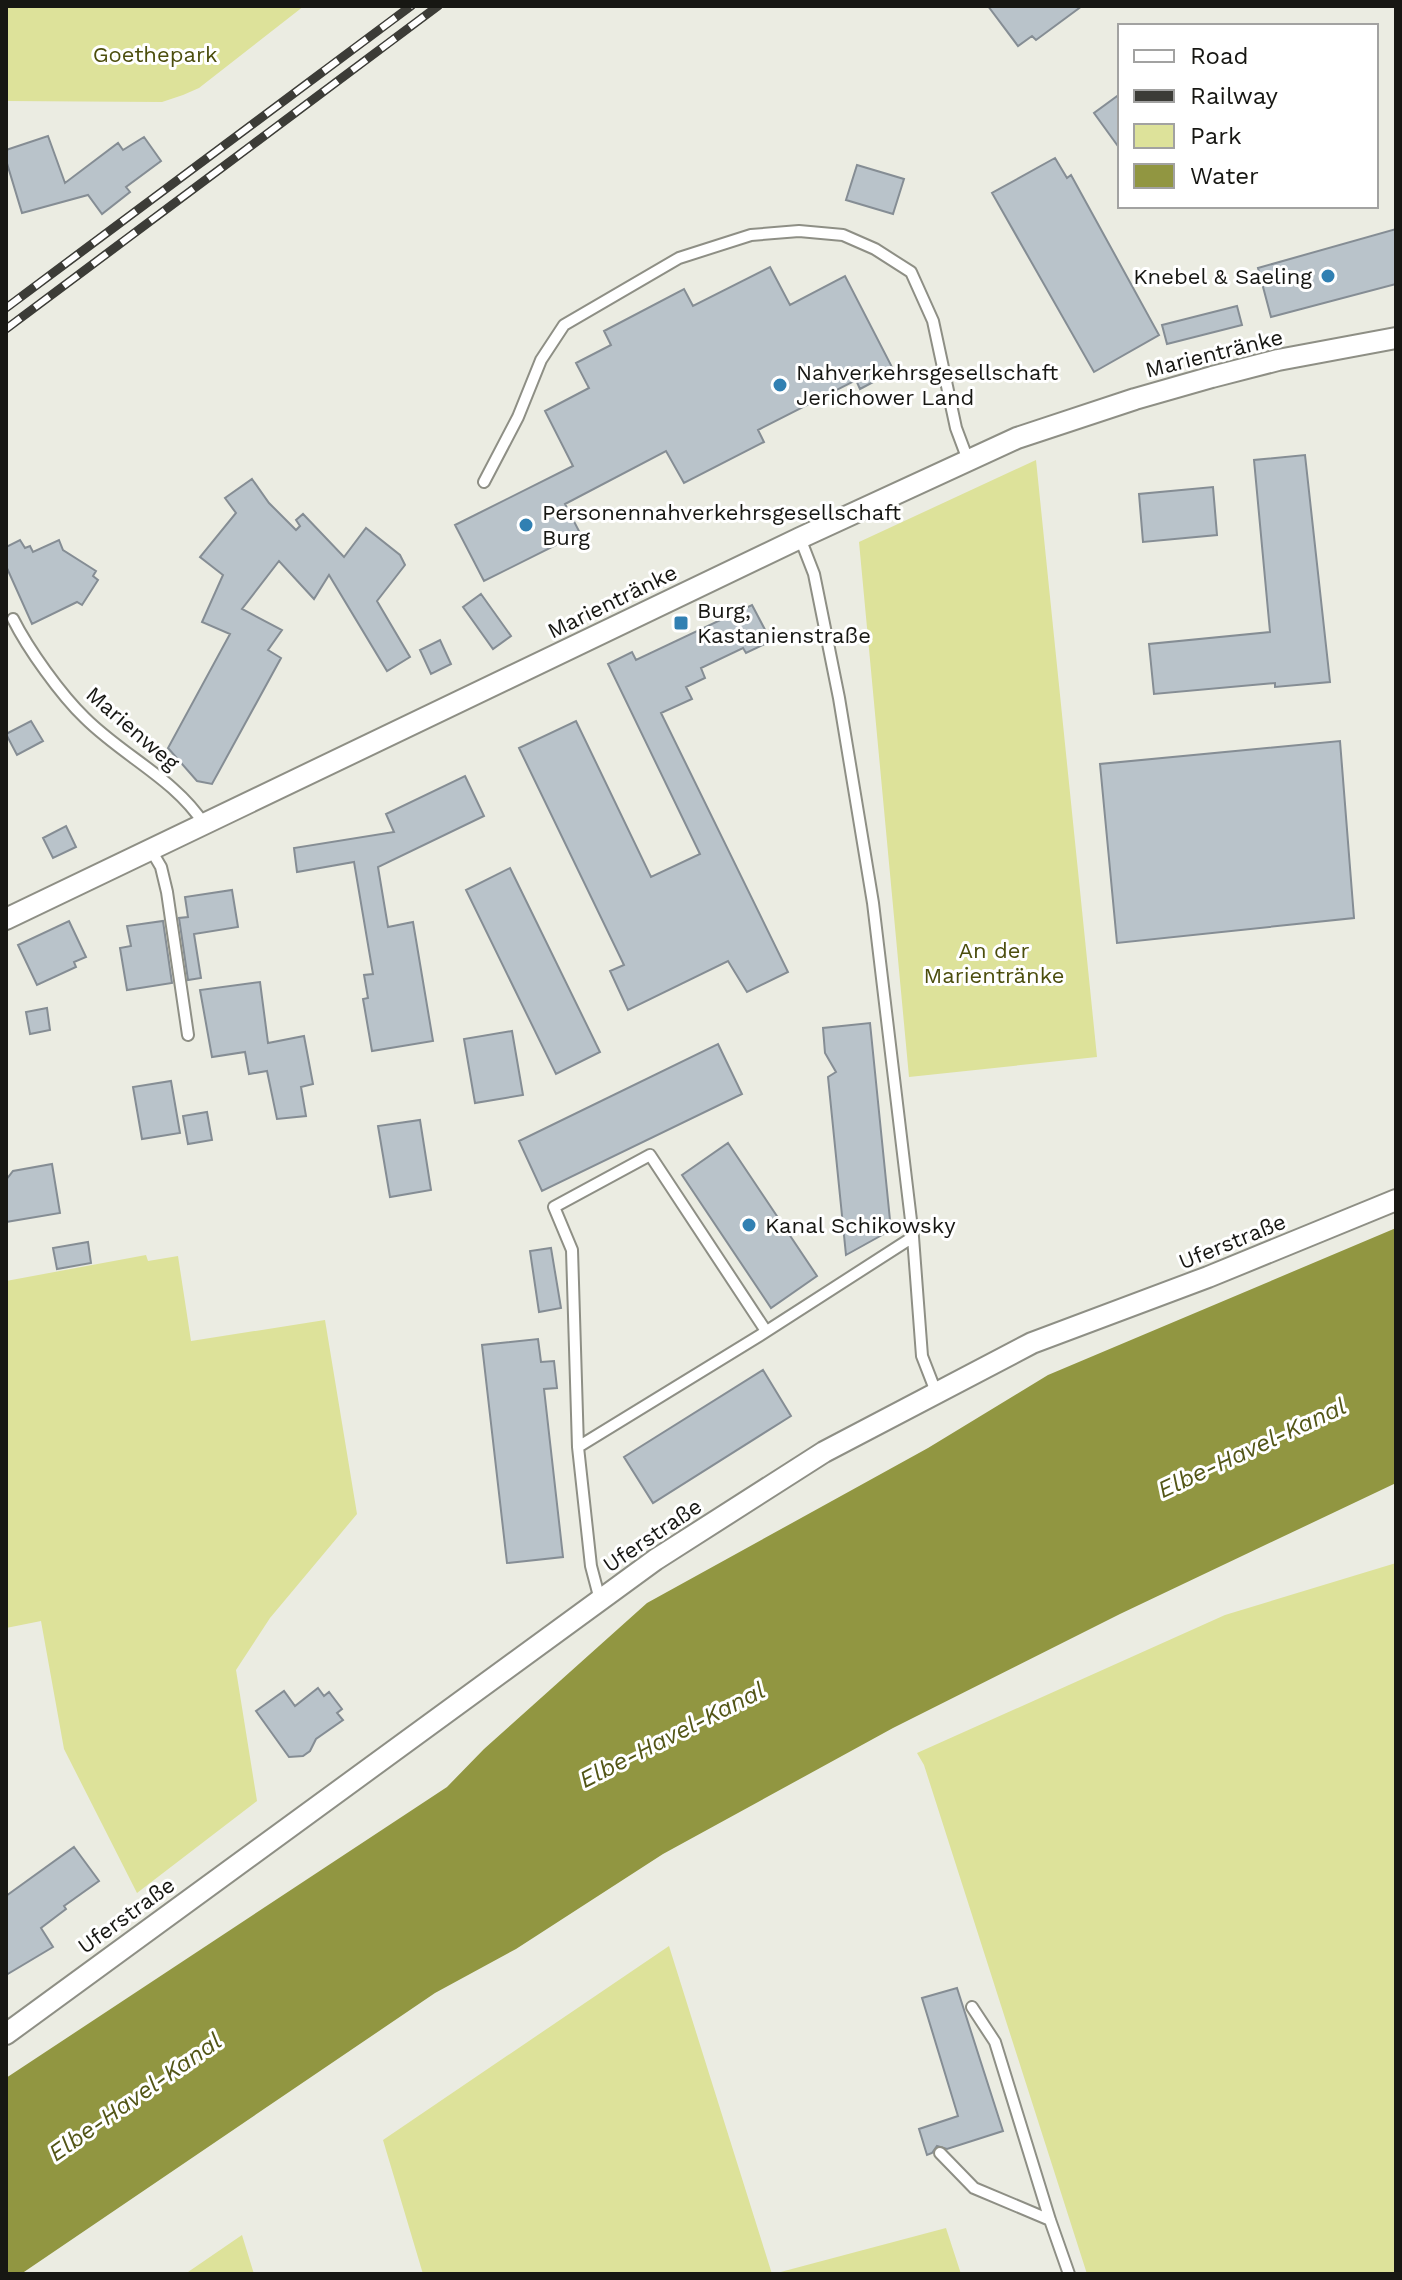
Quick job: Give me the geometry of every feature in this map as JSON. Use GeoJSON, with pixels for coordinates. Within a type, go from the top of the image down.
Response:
{"type":"FeatureCollection","features":[{"type":"Feature","properties":{"kind":"street","name":"Marientränke"},"geometry":{"type":"LineString","coordinates":[[6,919],[800,538],[1029,433],[1161,391],[1278,360],[1396,338]]}},
{"type":"Feature","properties":{"kind":"street","name":"Uferstraße"},"geometry":{"type":"LineString","coordinates":[[6,2034],[668,1551],[824,1452],[1032,1343],[1208,1277],[1396,1200]]}},
{"type":"Feature","properties":{"kind":"lane"},"geometry":{"type":"LineString","coordinates":[[484,482],[518,417],[541,360],[564,325],[679,258],[751,235],[799,231],[843,235],[875,249],[911,272],[933,321],[956,428],[968,460]]}},
{"type":"Feature","properties":{"kind":"lane"},"geometry":{"type":"LineString","coordinates":[[800,538],[814,574],[839,698],[873,903],[913,1237],[922,1356],[936,1392]]}},
{"type":"Feature","properties":{"kind":"lane","name":"Marienweg"},"geometry":{"type":"LineString","coordinates":[[13,619],[25,642],[85,718],[183,797],[204,824]]}},
{"type":"Feature","properties":{"kind":"lane"},"geometry":{"type":"LineString","coordinates":[[151,850],[161,867],[167,892],[188,1035]]}},
{"type":"Feature","properties":{"kind":"lane"},"geometry":{"type":"LineString","coordinates":[[600,1600],[591,1566],[578,1447],[572,1250],[554,1207],[650,1155],[766,1331]]}},
{"type":"Feature","properties":{"kind":"lane"},"geometry":{"type":"LineString","coordinates":[[578,1447],[913,1237]]}},
{"type":"Feature","properties":{"kind":"lane"},"geometry":{"type":"LineString","coordinates":[[972,2007],[995,2042],[1069,2274]]}},
{"type":"Feature","properties":{"kind":"lane"},"geometry":{"type":"LineString","coordinates":[[940,2153],[974,2188],[1050,2220]]}},
{"type":"Feature","properties":{"kind":"green space","name":"Goethepark"},"geometry":{"type":"Polygon","coordinates":[[[6,6],[304,6],[199,88],[162,102],[6,101],[6,6]]]}},
{"type":"Feature","properties":{"kind":"green space","name":"An der Marientränke"},"geometry":{"type":"Polygon","coordinates":[[[1036,460],[1097,1057],[909,1077],[859,542],[1036,460]]]}},
{"type":"Feature","properties":{"kind":"green space"},"geometry":{"type":"Polygon","coordinates":[[[146,1255],[148,1261],[178,1256],[191,1341],[325,1320],[357,1514],[270,1618],[236,1670],[257,1801],[137,1893],[64,1749],[41,1621],[6,1628],[6,1281],[146,1255]]]}},
{"type":"Feature","properties":{"kind":"green space"},"geometry":{"type":"Polygon","coordinates":[[[1396,1563],[1396,2274],[1087,2274],[924,1765],[917,1753],[1225,1615],[1396,1563]]]}},
{"type":"Feature","properties":{"kind":"green space"},"geometry":{"type":"Polygon","coordinates":[[[669,1946],[772,2274],[423,2274],[383,2140],[669,1946]]]}},
{"type":"Feature","properties":{"kind":"green space"},"geometry":{"type":"Polygon","coordinates":[[[946,2228],[961,2274],[773,2274],[946,2228]]]}},
{"type":"Feature","properties":{"kind":"green space"},"geometry":{"type":"Polygon","coordinates":[[[242,2235],[254,2274],[185,2274],[188,2272],[242,2235]]]}},
{"type":"Feature","properties":{"kind":"water","name":"Elbe-Havel-Kanal"},"geometry":{"type":"Polygon","coordinates":[[[1396,1228],[1396,1483],[1120,1614],[893,1728],[663,1854],[516,1949],[435,1993],[21,2274],[6,2274],[6,2078],[447,1787],[484,1749],[647,1603],[928,1448],[1048,1375],[1396,1228]]]}},
{"type":"Feature","properties":{"kind":"building"},"geometry":{"type":"Polygon","coordinates":[[[988,6],[1082,6],[1036,40],[1032,36],[1018,46],[988,6]]]}},
{"type":"Feature","properties":{"kind":"building"},"geometry":{"type":"Polygon","coordinates":[[[1118,95],[1118,146],[1094,113],[1118,95]]]}},
{"type":"Feature","properties":{"kind":"building"},"geometry":{"type":"Polygon","coordinates":[[[48,136],[65,183],[118,143],[123,150],[144,137],[161,161],[126,187],[130,192],[102,214],[88,195],[22,213],[6,160],[6,150],[48,136]]]}},
{"type":"Feature","properties":{"kind":"building"},"geometry":{"type":"Polygon","coordinates":[[[1055,158],[1067,178],[1071,175],[1159,335],[1094,372],[992,193],[1055,158]]]}},
{"type":"Feature","properties":{"kind":"building"},"geometry":{"type":"Polygon","coordinates":[[[857,165],[904,179],[893,214],[846,200],[857,165]]]}},
{"type":"Feature","properties":{"kind":"building","name":"Knebel & Saeling"},"geometry":{"type":"Polygon","coordinates":[[[1396,229],[1396,284],[1271,317],[1258,268],[1396,229]]]}},
{"type":"Feature","properties":{"kind":"building"},"geometry":{"type":"Polygon","coordinates":[[[770,267],[790,305],[845,276],[894,371],[860,389],[856,380],[758,430],[764,442],[684,483],[666,451],[565,504],[580,533],[484,581],[455,525],[573,466],[545,411],[589,388],[576,363],[611,345],[604,331],[684,289],[693,306],[770,267]]]}},
{"type":"Feature","properties":{"kind":"building"},"geometry":{"type":"Polygon","coordinates":[[[1237,306],[1242,325],[1167,344],[1162,325],[1237,306]]]}},
{"type":"Feature","properties":{"kind":"building"},"geometry":{"type":"Polygon","coordinates":[[[1305,455],[1330,682],[1275,687],[1275,683],[1154,694],[1149,644],[1270,632],[1254,460],[1305,455]]]}},
{"type":"Feature","properties":{"kind":"building"},"geometry":{"type":"Polygon","coordinates":[[[252,479],[269,503],[296,530],[300,526],[296,520],[303,514],[344,557],[366,528],[400,555],[405,565],[377,601],[410,657],[387,671],[329,575],[314,599],[279,561],[242,609],[282,630],[268,650],[281,658],[212,784],[197,781],[168,748],[230,634],[202,622],[223,575],[200,557],[236,513],[225,498],[252,479]]]}},
{"type":"Feature","properties":{"kind":"building"},"geometry":{"type":"Polygon","coordinates":[[[1213,487],[1217,535],[1143,542],[1139,494],[1213,487]]]}},
{"type":"Feature","properties":{"kind":"building"},"geometry":{"type":"Polygon","coordinates":[[[20,540],[25,548],[30,546],[33,552],[59,540],[63,550],[96,571],[93,576],[98,580],[82,605],[77,602],[32,624],[6,566],[6,547],[20,540]]]}},
{"type":"Feature","properties":{"kind":"building"},"geometry":{"type":"Polygon","coordinates":[[[481,594],[511,636],[493,649],[463,607],[481,594]]]}},
{"type":"Feature","properties":{"kind":"building"},"geometry":{"type":"Polygon","coordinates":[[[752,605],[771,641],[746,653],[743,648],[701,668],[705,678],[686,687],[692,699],[661,713],[788,972],[747,992],[728,961],[628,1010],[610,971],[624,965],[519,748],[576,721],[651,877],[700,854],[608,664],[632,652],[636,660],[752,605]]]}},
{"type":"Feature","properties":{"kind":"building"},"geometry":{"type":"Polygon","coordinates":[[[440,640],[451,664],[431,674],[420,650],[440,640]]]}},
{"type":"Feature","properties":{"kind":"building"},"geometry":{"type":"Polygon","coordinates":[[[31,721],[43,741],[17,755],[6,734],[31,721]]]}},
{"type":"Feature","properties":{"kind":"building"},"geometry":{"type":"Polygon","coordinates":[[[1340,741],[1354,918],[1117,943],[1100,764],[1340,741]]]}},
{"type":"Feature","properties":{"kind":"building"},"geometry":{"type":"Polygon","coordinates":[[[465,776],[484,816],[378,867],[388,927],[413,922],[433,1041],[372,1051],[363,999],[368,998],[364,975],[373,974],[354,862],[297,872],[294,848],[394,832],[386,814],[465,776]]]}},
{"type":"Feature","properties":{"kind":"building"},"geometry":{"type":"Polygon","coordinates":[[[66,826],[76,847],[53,858],[43,838],[66,826]]]}},
{"type":"Feature","properties":{"kind":"building"},"geometry":{"type":"Polygon","coordinates":[[[510,868],[600,1052],[556,1074],[466,890],[510,868]]]}},
{"type":"Feature","properties":{"kind":"building"},"geometry":{"type":"Polygon","coordinates":[[[232,890],[238,927],[194,934],[201,978],[188,980],[179,918],[188,917],[185,897],[232,890]]]}},
{"type":"Feature","properties":{"kind":"building"},"geometry":{"type":"Polygon","coordinates":[[[69,921],[86,957],[74,962],[76,967],[37,985],[18,945],[69,921]]]}},
{"type":"Feature","properties":{"kind":"building"},"geometry":{"type":"Polygon","coordinates":[[[163,921],[172,983],[127,990],[120,948],[131,946],[127,926],[163,921]]]}},
{"type":"Feature","properties":{"kind":"building"},"geometry":{"type":"Polygon","coordinates":[[[260,982],[268,1043],[304,1036],[313,1084],[301,1087],[306,1116],[277,1119],[267,1071],[249,1074],[245,1052],[212,1057],[200,990],[260,982]]]}},
{"type":"Feature","properties":{"kind":"building"},"geometry":{"type":"Polygon","coordinates":[[[47,1008],[50,1030],[30,1034],[26,1012],[47,1008]]]}},
{"type":"Feature","properties":{"kind":"building"},"geometry":{"type":"Polygon","coordinates":[[[870,1023],[891,1230],[846,1255],[828,1077],[836,1072],[825,1053],[823,1028],[870,1023]]]}},
{"type":"Feature","properties":{"kind":"building"},"geometry":{"type":"Polygon","coordinates":[[[512,1031],[523,1095],[475,1103],[464,1039],[512,1031]]]}},
{"type":"Feature","properties":{"kind":"building"},"geometry":{"type":"Polygon","coordinates":[[[718,1044],[742,1094],[542,1191],[519,1141],[718,1044]]]}},
{"type":"Feature","properties":{"kind":"building"},"geometry":{"type":"Polygon","coordinates":[[[171,1081],[180,1133],[142,1139],[133,1087],[171,1081]]]}},
{"type":"Feature","properties":{"kind":"building"},"geometry":{"type":"Polygon","coordinates":[[[207,1112],[212,1140],[188,1144],[183,1116],[207,1112]]]}},
{"type":"Feature","properties":{"kind":"building"},"geometry":{"type":"Polygon","coordinates":[[[420,1120],[431,1190],[390,1197],[378,1126],[420,1120]]]}},
{"type":"Feature","properties":{"kind":"building","name":"Kanal Schikowsky"},"geometry":{"type":"Polygon","coordinates":[[[728,1143],[817,1276],[771,1308],[682,1175],[728,1143]]]}},
{"type":"Feature","properties":{"kind":"building"},"geometry":{"type":"Polygon","coordinates":[[[52,1164],[60,1213],[6,1222],[6,1180],[13,1171],[52,1164]]]}},
{"type":"Feature","properties":{"kind":"building"},"geometry":{"type":"Polygon","coordinates":[[[88,1242],[91,1263],[57,1269],[53,1248],[88,1242]]]}},
{"type":"Feature","properties":{"kind":"building"},"geometry":{"type":"Polygon","coordinates":[[[551,1248],[561,1308],[539,1312],[530,1251],[551,1248]]]}},
{"type":"Feature","properties":{"kind":"building"},"geometry":{"type":"Polygon","coordinates":[[[538,1339],[541,1362],[554,1361],[557,1388],[544,1389],[563,1557],[507,1563],[482,1345],[538,1339]]]}},
{"type":"Feature","properties":{"kind":"building"},"geometry":{"type":"Polygon","coordinates":[[[763,1370],[791,1416],[653,1503],[624,1457],[763,1370]]]}},
{"type":"Feature","properties":{"kind":"building"},"geometry":{"type":"Polygon","coordinates":[[[318,1688],[324,1696],[329,1692],[342,1709],[337,1713],[343,1720],[316,1739],[310,1751],[303,1756],[289,1757],[256,1711],[284,1691],[295,1706],[318,1688]]]}},
{"type":"Feature","properties":{"kind":"building"},"geometry":{"type":"Polygon","coordinates":[[[74,1847],[99,1881],[64,1906],[66,1909],[41,1928],[53,1947],[6,1975],[6,1896],[74,1847]]]}},
{"type":"Feature","properties":{"kind":"building"},"geometry":{"type":"Polygon","coordinates":[[[957,1988],[1003,2131],[947,2149],[937,2146],[927,2155],[919,2129],[958,2116],[922,1998],[957,1988]]]}},
{"type":"Feature","properties":{"kind":"railway"},"geometry":{"type":"LineString","coordinates":[[6,308],[411,6]]}},
{"type":"Feature","properties":{"kind":"railway"},"geometry":{"type":"LineString","coordinates":[[6,329],[438,6]]}},
{"type":"Feature","properties":{"kind":"place","name":"Knebel & Saeling"},"geometry":{"type":"Point","coordinates":[1328,276]}},
{"type":"Feature","properties":{"kind":"place","name":"Nahverkehrsgesellschaft Jerichower Land"},"geometry":{"type":"Point","coordinates":[780,385]}},
{"type":"Feature","properties":{"kind":"place","name":"Personennahverkehrsgesellschaft Burg"},"geometry":{"type":"Point","coordinates":[526,525]}},
{"type":"Feature","properties":{"kind":"place","name":"Burg, Kastanienstraße"},"geometry":{"type":"Point","coordinates":[681,623]}},
{"type":"Feature","properties":{"kind":"place","name":"Kanal Schikowsky"},"geometry":{"type":"Point","coordinates":[749,1225]}}]}
